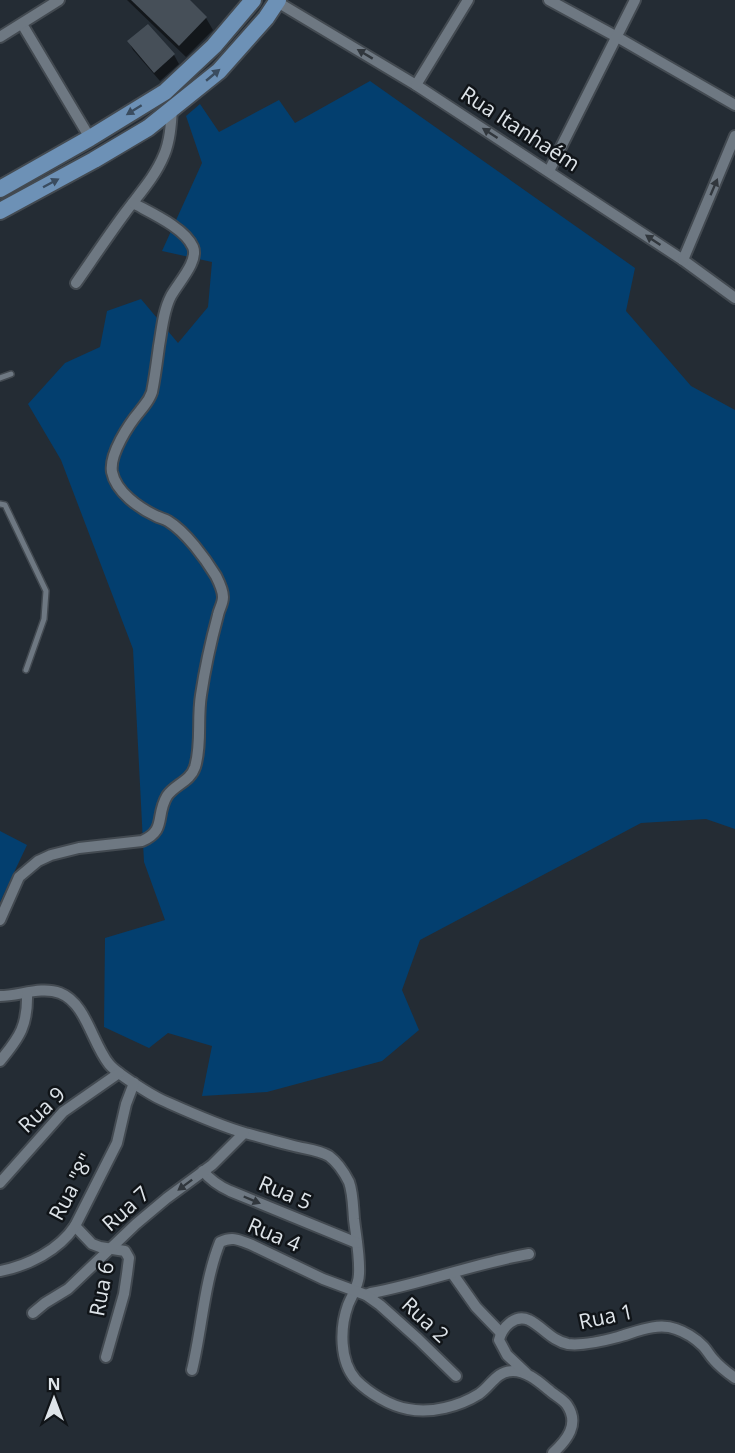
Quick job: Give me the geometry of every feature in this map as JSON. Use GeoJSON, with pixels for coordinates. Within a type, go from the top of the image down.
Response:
{"type":"FeatureCollection","features":[{"type":"Feature","properties":{"kind":"main road"},"geometry":{"type":"LineString","coordinates":[[0,189],[165,92],[214,46],[254,0]]}},
{"type":"Feature","properties":{"kind":"main road"},"geometry":{"type":"LineString","coordinates":[[0,211],[148,128],[219,71],[266,18],[277,1]]}},
{"type":"Feature","properties":{"kind":"street"},"geometry":{"type":"LineString","coordinates":[[0,37],[58,0]]}},
{"type":"Feature","properties":{"kind":"street"},"geometry":{"type":"LineString","coordinates":[[416,85],[468,0]]}},
{"type":"Feature","properties":{"kind":"street"},"geometry":{"type":"LineString","coordinates":[[549,0],[735,105]]}},
{"type":"Feature","properties":{"kind":"street"},"geometry":{"type":"LineString","coordinates":[[549,171],[635,0]]}},
{"type":"Feature","properties":{"kind":"street","name":"Rua Itanhaém"},"geometry":{"type":"LineString","coordinates":[[277,1],[416,85],[549,171],[683,260],[735,298]]}},
{"type":"Feature","properties":{"kind":"street"},"geometry":{"type":"LineString","coordinates":[[22,24],[90,138]]}},
{"type":"Feature","properties":{"kind":"street"},"geometry":{"type":"LineString","coordinates":[[76,283],[151,179],[165,153],[172,109]]}},
{"type":"Feature","properties":{"kind":"street"},"geometry":{"type":"LineString","coordinates":[[683,260],[735,136]]}},
{"type":"Feature","properties":{"kind":"street"},"geometry":{"type":"LineString","coordinates":[[0,920],[19,877],[38,861],[79,848],[142,841],[151,837],[158,830],[166,798],[172,790],[191,775],[197,757],[201,694],[210,648],[222,605],[221,588],[216,576],[185,535],[168,521],[153,515],[127,497],[112,472],[115,452],[140,411],[149,401],[166,308],[195,255],[193,247],[182,232],[133,203]]}},
{"type":"Feature","properties":{"kind":"street"},"geometry":{"type":"LineString","coordinates":[[0,996],[48,990],[60,993],[72,1000],[82,1013],[99,1050],[110,1065],[159,1099],[244,1133],[318,1151],[330,1157],[342,1170],[350,1184],[357,1243],[359,1277],[343,1320],[341,1340],[346,1362],[355,1378],[388,1403],[408,1409],[429,1410],[449,1407],[465,1401],[481,1392],[500,1374],[511,1371],[520,1372],[539,1382],[567,1404],[572,1426],[568,1437],[553,1453]]}},
{"type":"Feature","properties":{"kind":"street"},"geometry":{"type":"LineString","coordinates":[[0,1061],[21,1034],[25,1024],[28,1009],[27,993]]}},
{"type":"Feature","properties":{"kind":"street","name":"Rua 9"},"geometry":{"type":"LineString","coordinates":[[0,1183],[63,1112],[119,1073]]}},
{"type":"Feature","properties":{"kind":"street","name":"Rua \"8\""},"geometry":{"type":"LineString","coordinates":[[0,1271],[10,1269],[45,1253],[69,1236],[117,1143],[126,1104],[134,1083]]}},
{"type":"Feature","properties":{"kind":"street","name":"Rua 7"},"geometry":{"type":"LineString","coordinates":[[33,1313],[68,1289],[152,1210],[212,1165],[244,1133]]}},
{"type":"Feature","properties":{"kind":"street","name":"Rua 5"},"geometry":{"type":"LineString","coordinates":[[203,1171],[217,1185],[357,1243]]}},
{"type":"Feature","properties":{"kind":"street","name":"Rua 6"},"geometry":{"type":"LineString","coordinates":[[75,1227],[92,1244],[128,1253],[124,1294],[106,1357]]}},
{"type":"Feature","properties":{"kind":"street","name":"Rua 4"},"geometry":{"type":"LineString","coordinates":[[192,1370],[216,1253],[220,1242],[226,1239],[237,1239],[323,1279],[366,1295]]}},
{"type":"Feature","properties":{"kind":"street"},"geometry":{"type":"LineString","coordinates":[[366,1295],[501,1259],[530,1254]]}},
{"type":"Feature","properties":{"kind":"street"},"geometry":{"type":"LineString","coordinates":[[452,1273],[476,1307],[501,1333],[499,1340],[507,1355],[531,1377]]}},
{"type":"Feature","properties":{"kind":"street","name":"Rua 2"},"geometry":{"type":"LineString","coordinates":[[366,1295],[418,1339],[456,1376]]}},
{"type":"Feature","properties":{"kind":"street","name":"Rua 1"},"geometry":{"type":"LineString","coordinates":[[501,1333],[508,1323],[519,1319],[528,1320],[560,1341],[567,1344],[579,1344],[664,1326],[675,1329],[702,1345],[714,1360],[735,1378]]}},
{"type":"Feature","properties":{"kind":"lane"},"geometry":{"type":"LineString","coordinates":[[0,378],[11,374]]}},
{"type":"Feature","properties":{"kind":"lane"},"geometry":{"type":"LineString","coordinates":[[0,504],[5,506],[46,591],[44,619],[26,670]]}},
{"type":"Feature","properties":{"kind":"shaded area"},"geometry":{"type":"Polygon","coordinates":[[[370,81],[635,268],[626,311],[691,386],[735,410],[735,829],[706,819],[641,823],[420,940],[402,990],[419,1030],[382,1061],[267,1092],[202,1096],[212,1046],[168,1033],[149,1048],[104,1027],[105,938],[165,920],[144,862],[133,649],[61,460],[28,404],[65,363],[100,347],[107,311],[141,299],[178,343],[208,307],[212,262],[162,251],[202,163],[186,116],[200,104],[219,132],[279,100],[295,123],[370,81]]]}},
{"type":"Feature","properties":{"kind":"shaded area"},"geometry":{"type":"Polygon","coordinates":[[[0,831],[27,845],[0,902],[0,831]]]}},
{"type":"Feature","properties":{"kind":"building"},"geometry":{"type":"Polygon","coordinates":[[[131,0],[190,0],[207,17],[179,46],[131,0]]]}},
{"type":"Feature","properties":{"kind":"building"},"geometry":{"type":"Polygon","coordinates":[[[148,24],[175,54],[154,73],[127,41],[148,24]]]}}]}
